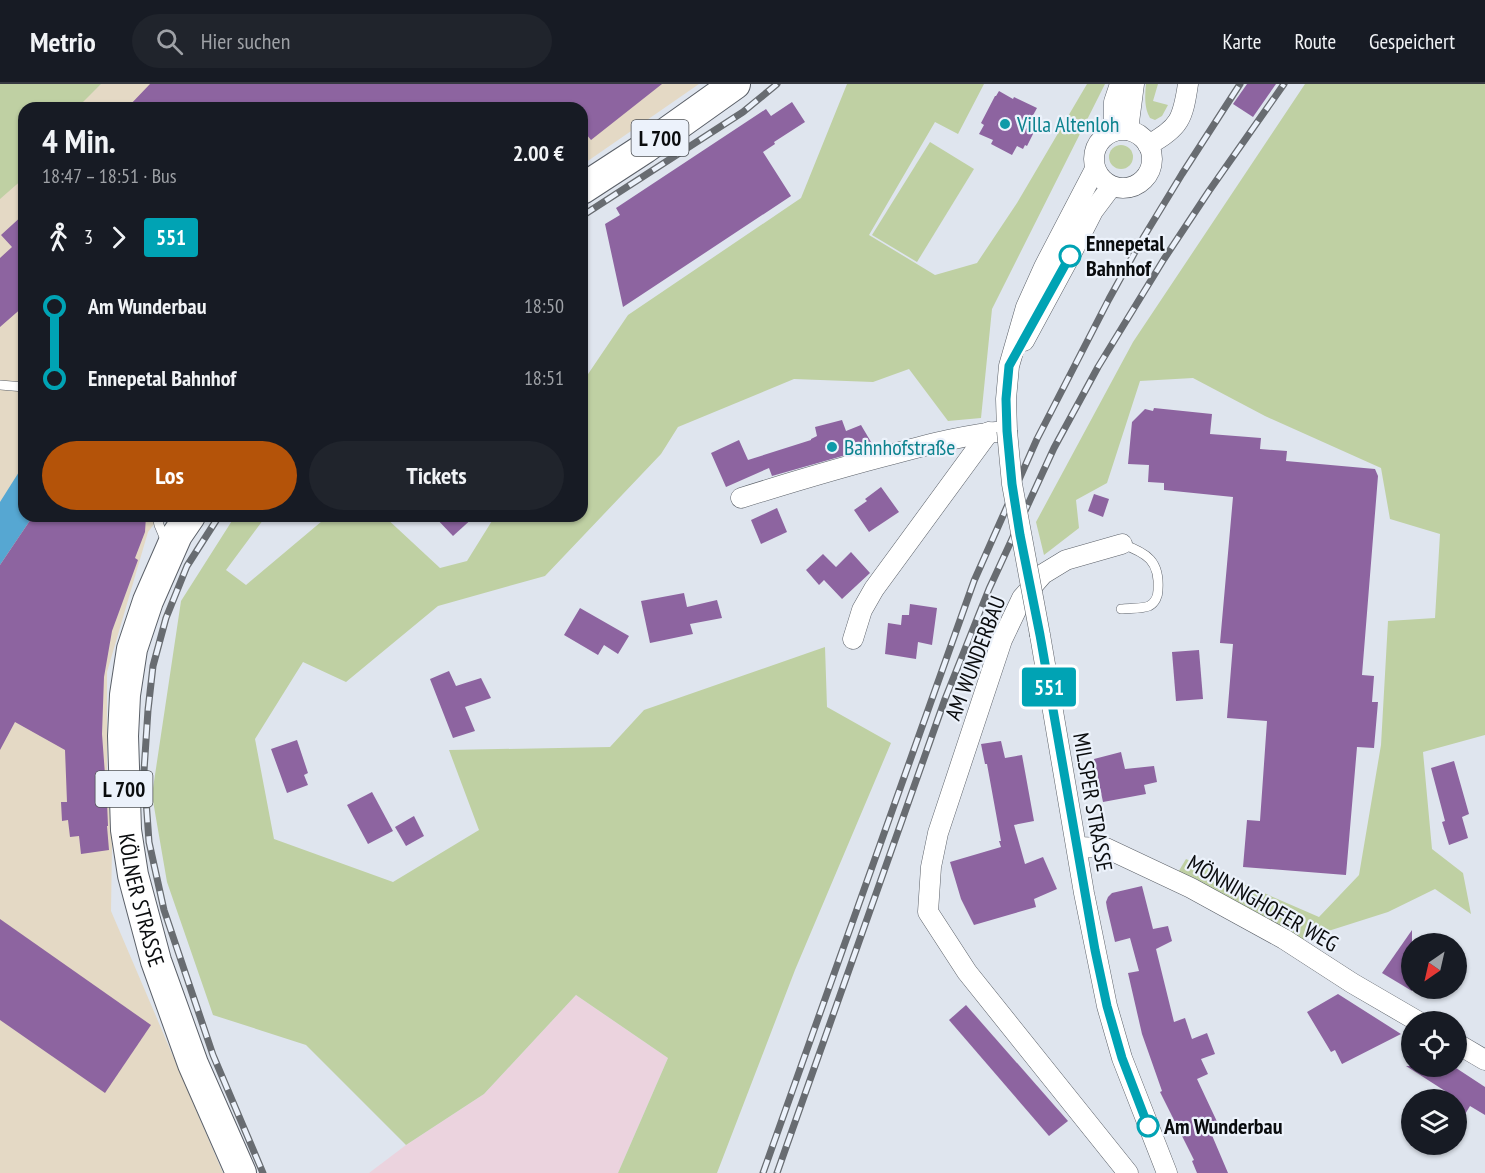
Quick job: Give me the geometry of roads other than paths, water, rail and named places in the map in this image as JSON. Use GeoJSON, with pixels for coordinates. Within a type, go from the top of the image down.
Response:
{"type":"FeatureCollection","features":[{"type":"Feature","properties":{"kind":"main road","name":"L 700"},"geometry":{"type":"LineString","coordinates":[[588,185],[735,84]]}},
{"type":"Feature","properties":{"kind":"main road","name":"KÖLNER STRASSE"},"geometry":{"type":"LineString","coordinates":[[186,522],[177,535],[148,601],[132,649],[125,695],[123,736],[126,830],[133,875],[156,961],[193,1064],[241,1173]]}},
{"type":"Feature","properties":{"kind":"street"},"geometry":{"type":"LineString","coordinates":[[1120,84],[1114,102],[1121,131]]}},
{"type":"Feature","properties":{"kind":"street"},"geometry":{"type":"LineString","coordinates":[[1121,131],[1134,84]]}},
{"type":"Feature","properties":{"kind":"street"},"geometry":{"type":"LineString","coordinates":[[1148,145],[1161,138],[1182,115],[1188,84]]}},
{"type":"Feature","properties":{"kind":"street"},"geometry":{"type":"LineString","coordinates":[[1121,131],[1136,133],[1148,145],[1152,153],[1150,171],[1138,185],[1120,189],[1111,187],[1099,177],[1093,160],[1094,151],[1106,135],[1121,131]]}},
{"type":"Feature","properties":{"kind":"street"},"geometry":{"type":"LineString","coordinates":[[854,639],[862,610],[888,568],[998,432],[1006,399],[1009,366],[1026,307],[1095,169]]}},
{"type":"Feature","properties":{"kind":"street"},"geometry":{"type":"LineString","coordinates":[[1009,366],[1093,212],[1111,187]]}},
{"type":"Feature","properties":{"kind":"street"},"geometry":{"type":"LineString","coordinates":[[741,498],[928,444],[998,432]]}},
{"type":"Feature","properties":{"kind":"street","name":"MILSPER STRASSE"},"geometry":{"type":"LineString","coordinates":[[998,432],[1015,504],[1040,635],[1089,922],[1107,1006],[1122,1058],[1167,1173]]}},
{"type":"Feature","properties":{"kind":"street","name":"AM WUNDERBAU"},"geometry":{"type":"LineString","coordinates":[[1122,544],[1066,560],[1043,574],[1022,598],[1002,640],[938,833],[931,867],[928,912],[967,972],[1128,1173]]}},
{"type":"Feature","properties":{"kind":"street","name":"MÖNNINGHOFER WEG"},"geometry":{"type":"LineString","coordinates":[[1077,847],[1106,848],[1191,888],[1284,939],[1401,1011]]}},
{"type":"Feature","properties":{"kind":"street"},"geometry":{"type":"LineString","coordinates":[[1467,1049],[1485,1060]]}},
{"type":"Feature","properties":{"kind":"lane"},"geometry":{"type":"LineString","coordinates":[[0,385],[18,386]]}},
{"type":"Feature","properties":{"kind":"lane"},"geometry":{"type":"LineString","coordinates":[[158,522],[170,551]]}},
{"type":"Feature","properties":{"kind":"lane"},"geometry":{"type":"LineString","coordinates":[[1121,609],[1149,606],[1158,594],[1158,575],[1151,561],[1139,550],[1122,544]]}},
{"type":"Feature","properties":{"kind":"water"},"geometry":{"type":"Polygon","coordinates":[[[18,474],[18,522],[29,522],[0,565],[0,502],[18,474]]]}},
{"type":"Feature","properties":{"kind":"railway"},"geometry":{"type":"LineString","coordinates":[[588,212],[743,112],[777,84]]}},
{"type":"Feature","properties":{"kind":"railway"},"geometry":{"type":"LineString","coordinates":[[763,1173],[974,581],[1037,439],[1109,299],[1182,174],[1240,84]]}},
{"type":"Feature","properties":{"kind":"railway"},"geometry":{"type":"LineString","coordinates":[[777,1173],[945,699],[989,589],[1054,448],[1098,367],[1164,259],[1284,84]]}},
{"type":"Feature","properties":{"kind":"railway"},"geometry":{"type":"LineString","coordinates":[[215,522],[187,566],[166,618],[153,666],[144,771],[149,842],[164,910],[213,1055],[263,1173]]}},
{"type":"Feature","properties":{"kind":"place","name":"Villa Altenloh"},"geometry":{"type":"Point","coordinates":[1005,124]}},
{"type":"Feature","properties":{"kind":"place","name":"Ennepetal Bahnhof"},"geometry":{"type":"Point","coordinates":[1070,256]}},
{"type":"Feature","properties":{"kind":"place","name":"Bahnhofstraße"},"geometry":{"type":"Point","coordinates":[832,447]}},
{"type":"Feature","properties":{"kind":"place","name":"Am Wunderbau"},"geometry":{"type":"Point","coordinates":[1148,1126]}}]}
